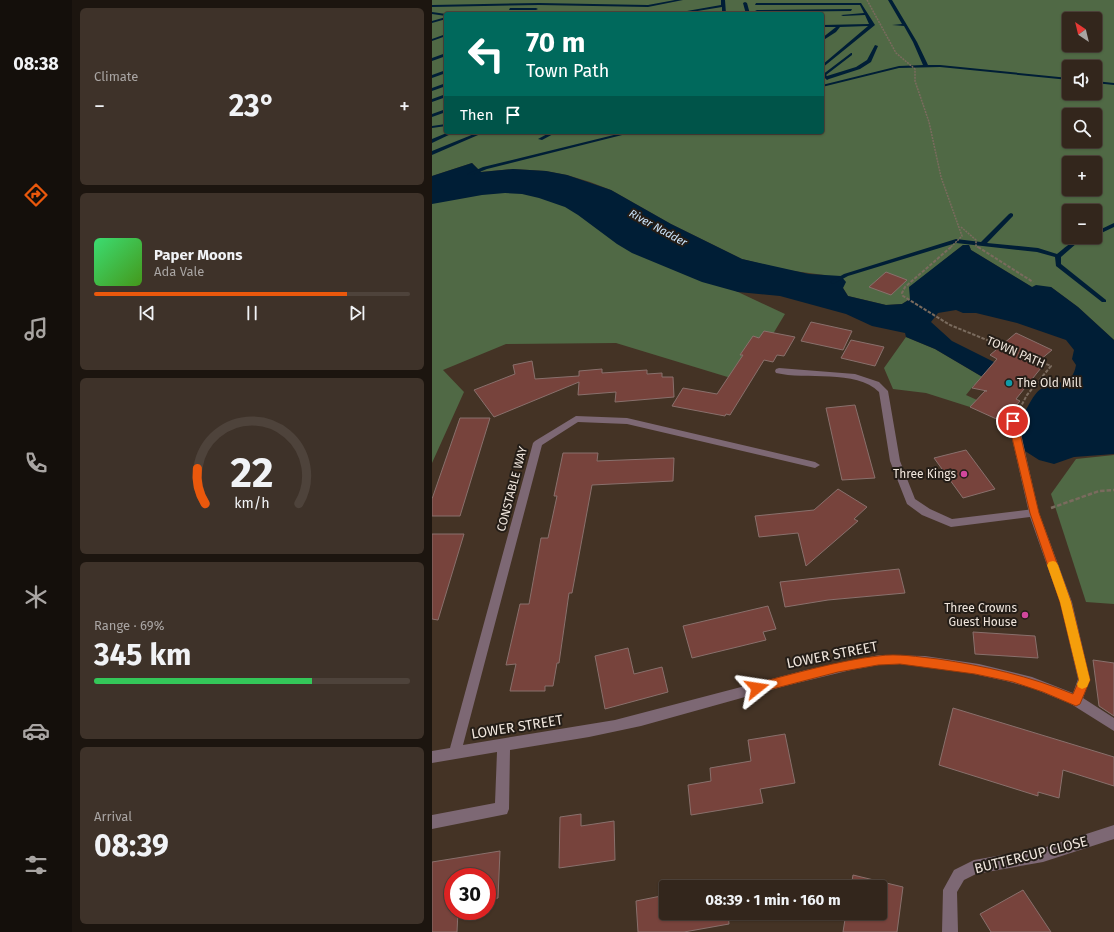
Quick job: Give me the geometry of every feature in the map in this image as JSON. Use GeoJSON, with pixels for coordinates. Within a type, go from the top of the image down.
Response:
{"type":"FeatureCollection","features":[{"type":"Feature","properties":{"kind":"street"},"geometry":{"type":"LineString","coordinates":[[779,371],[854,377],[876,384],[884,391],[895,461],[911,502],[926,512],[951,523],[1034,513]]}},
{"type":"Feature","properties":{"kind":"street","name":"CONSTABLE WAY"},"geometry":{"type":"LineString","coordinates":[[455,752],[538,442],[576,419],[627,421],[815,465]]}},
{"type":"Feature","properties":{"kind":"street"},"geometry":{"type":"LineString","coordinates":[[1013,421],[1034,513],[1066,602],[1084,680],[1076,700]]}},
{"type":"Feature","properties":{"kind":"street","name":"LOWER STREET"},"geometry":{"type":"LineString","coordinates":[[432,757],[455,752],[582,733],[633,722],[770,684],[878,660],[900,659],[975,669],[1013,678],[1076,700],[1114,725]]}},
{"type":"Feature","properties":{"kind":"street"},"geometry":{"type":"LineString","coordinates":[[432,822],[502,809],[504,745]]}},
{"type":"Feature","properties":{"kind":"street","name":"BUTTERCUP CLOSE"},"geometry":{"type":"LineString","coordinates":[[950,932],[950,890],[959,875],[974,867],[1043,854],[1114,832]]}},
{"type":"Feature","properties":{"kind":"path"},"geometry":{"type":"LineString","coordinates":[[868,0],[896,53],[915,69],[915,81],[929,122],[941,177],[960,227],[976,240],[976,246],[1033,282]]}},
{"type":"Feature","properties":{"kind":"path","name":"TOWN PATH"},"geometry":{"type":"LineString","coordinates":[[960,227],[962,236],[956,243],[905,287],[902,293],[903,296],[955,327],[1050,366],[1027,395],[1013,421]]}},
{"type":"Feature","properties":{"kind":"path"},"geometry":{"type":"LineString","coordinates":[[1034,513],[1099,491],[1114,490]]}},
{"type":"Feature","properties":{"kind":"green space"},"geometry":{"type":"Polygon","coordinates":[[[432,0],[1114,0],[1114,340],[1078,307],[1051,287],[1032,287],[971,250],[969,245],[963,245],[910,287],[910,299],[902,304],[886,305],[848,296],[843,288],[824,275],[786,270],[742,259],[671,224],[611,190],[590,182],[567,175],[546,171],[513,169],[481,172],[472,163],[432,176],[432,0]]]}},
{"type":"Feature","properties":{"kind":"green space"},"geometry":{"type":"Polygon","coordinates":[[[533,190],[785,314],[744,382],[616,343],[506,344],[443,370],[464,392],[432,463],[432,197],[533,190]]]}},
{"type":"Feature","properties":{"kind":"green space"},"geometry":{"type":"Polygon","coordinates":[[[906,337],[935,349],[991,382],[985,389],[974,385],[966,395],[977,400],[970,407],[926,393],[893,389],[884,368],[906,337]]]}},
{"type":"Feature","properties":{"kind":"green space"},"geometry":{"type":"Polygon","coordinates":[[[1114,455],[1114,604],[1086,602],[1051,494],[1076,459],[1114,455]]]}},
{"type":"Feature","properties":{"kind":"water","name":"River Nadder"},"geometry":{"type":"Polygon","coordinates":[[[472,163],[481,172],[513,169],[546,171],[567,175],[611,190],[671,224],[742,259],[809,274],[841,276],[846,282],[843,288],[848,296],[886,305],[902,304],[910,299],[909,287],[963,245],[969,245],[971,250],[1032,287],[1036,285],[1051,287],[1078,307],[1114,340],[1114,454],[1074,457],[1054,464],[1039,460],[1025,451],[1019,423],[1032,399],[1041,389],[1067,380],[1074,372],[1076,365],[1072,359],[1074,350],[1066,340],[1017,323],[976,313],[963,313],[956,310],[938,313],[931,322],[952,341],[1004,367],[991,382],[935,349],[906,337],[905,333],[872,326],[846,314],[780,296],[738,292],[702,282],[632,253],[565,207],[539,198],[522,194],[505,193],[482,195],[432,204],[432,176],[472,163]]]}},
{"type":"Feature","properties":{"kind":"building"},"geometry":{"type":"Polygon","coordinates":[[[886,272],[907,280],[891,295],[869,287],[886,272]]]}},
{"type":"Feature","properties":{"kind":"building"},"geometry":{"type":"Polygon","coordinates":[[[811,322],[852,331],[843,350],[801,341],[811,322]]]}},
{"type":"Feature","properties":{"kind":"building"},"geometry":{"type":"Polygon","coordinates":[[[764,331],[795,337],[784,356],[777,355],[773,362],[764,360],[730,415],[726,414],[725,416],[672,406],[683,388],[717,394],[743,355],[740,355],[753,336],[759,338],[764,331]]]}},
{"type":"Feature","properties":{"kind":"building","name":"The Old Mill"},"geometry":{"type":"Polygon","coordinates":[[[1016,333],[1052,350],[1034,365],[1041,368],[1016,399],[1020,401],[1003,422],[970,407],[985,391],[987,391],[972,388],[997,359],[990,355],[1016,333]]]}},
{"type":"Feature","properties":{"kind":"building"},"geometry":{"type":"Polygon","coordinates":[[[851,340],[884,347],[875,366],[841,358],[851,340]]]}},
{"type":"Feature","properties":{"kind":"building"},"geometry":{"type":"Polygon","coordinates":[[[532,361],[535,379],[579,376],[579,371],[602,369],[602,373],[647,370],[647,374],[662,373],[662,377],[673,377],[674,397],[615,402],[616,392],[578,395],[579,382],[494,417],[474,390],[515,374],[513,365],[532,361]]]}},
{"type":"Feature","properties":{"kind":"building"},"geometry":{"type":"Polygon","coordinates":[[[855,405],[875,478],[842,480],[826,408],[855,405]]]}},
{"type":"Feature","properties":{"kind":"building"},"geometry":{"type":"Polygon","coordinates":[[[460,418],[490,418],[460,516],[432,516],[432,499],[460,418]]]}},
{"type":"Feature","properties":{"kind":"building","name":"Three Kings"},"geometry":{"type":"Polygon","coordinates":[[[966,450],[995,489],[963,498],[934,458],[966,450]]]}},
{"type":"Feature","properties":{"kind":"building"},"geometry":{"type":"Polygon","coordinates":[[[563,453],[598,453],[597,461],[674,458],[673,481],[592,485],[572,593],[569,593],[559,663],[557,663],[553,686],[545,686],[545,691],[510,691],[516,664],[506,665],[520,604],[529,604],[541,538],[548,538],[557,496],[554,496],[563,453]]]}},
{"type":"Feature","properties":{"kind":"building"},"geometry":{"type":"Polygon","coordinates":[[[838,489],[867,507],[854,519],[858,521],[806,566],[798,533],[759,537],[755,516],[814,510],[838,489]]]}},
{"type":"Feature","properties":{"kind":"building"},"geometry":{"type":"Polygon","coordinates":[[[432,534],[464,534],[438,620],[432,619],[432,534]]]}},
{"type":"Feature","properties":{"kind":"building"},"geometry":{"type":"Polygon","coordinates":[[[899,569],[905,593],[828,600],[785,607],[780,582],[899,569]]]}},
{"type":"Feature","properties":{"kind":"building"},"geometry":{"type":"Polygon","coordinates":[[[768,606],[776,629],[763,632],[766,640],[692,658],[683,626],[768,606]]]}},
{"type":"Feature","properties":{"kind":"building"},"geometry":{"type":"Polygon","coordinates":[[[973,632],[1035,636],[1038,658],[975,654],[973,632]]]}},
{"type":"Feature","properties":{"kind":"building"},"geometry":{"type":"Polygon","coordinates":[[[628,648],[634,674],[662,667],[668,692],[605,709],[595,656],[628,648]]]}},
{"type":"Feature","properties":{"kind":"building"},"geometry":{"type":"Polygon","coordinates":[[[1093,660],[1114,663],[1114,716],[1099,706],[1093,660]]]}},
{"type":"Feature","properties":{"kind":"building"},"geometry":{"type":"Polygon","coordinates":[[[953,708],[1114,757],[1114,786],[1063,770],[1059,798],[1038,792],[1038,796],[939,765],[953,708]]]}},
{"type":"Feature","properties":{"kind":"building"},"geometry":{"type":"Polygon","coordinates":[[[785,734],[795,783],[760,789],[763,803],[691,815],[688,785],[711,781],[710,768],[751,761],[748,740],[785,734]]]}},
{"type":"Feature","properties":{"kind":"building"},"geometry":{"type":"Polygon","coordinates":[[[581,814],[581,826],[614,821],[615,860],[559,868],[560,817],[581,814]]]}},
{"type":"Feature","properties":{"kind":"building"},"geometry":{"type":"Polygon","coordinates":[[[500,851],[498,898],[496,898],[496,868],[444,868],[444,920],[458,920],[457,932],[432,932],[432,862],[500,851]]]}},
{"type":"Feature","properties":{"kind":"building"},"geometry":{"type":"Polygon","coordinates":[[[853,875],[874,880],[852,880],[853,875]]]}},
{"type":"Feature","properties":{"kind":"building"},"geometry":{"type":"Polygon","coordinates":[[[887,883],[903,887],[897,932],[843,932],[845,920],[887,920],[887,883]]]}},
{"type":"Feature","properties":{"kind":"building"},"geometry":{"type":"Polygon","coordinates":[[[1023,890],[1051,932],[991,932],[980,914],[1023,890]]]}},
{"type":"Feature","properties":{"kind":"building"},"geometry":{"type":"Polygon","coordinates":[[[659,896],[659,920],[729,920],[729,924],[684,932],[638,932],[636,901],[659,896]]]}},
{"type":"Feature","properties":{"kind":"waterway"},"geometry":{"type":"LineString","coordinates":[[432,6],[539,4],[648,6],[681,0]]}},
{"type":"Feature","properties":{"kind":"waterway"},"geometry":{"type":"LineString","coordinates":[[723,0],[723,6]]}},
{"type":"Feature","properties":{"kind":"waterway"},"geometry":{"type":"LineString","coordinates":[[890,0],[905,25]]}},
{"type":"Feature","properties":{"kind":"waterway"},"geometry":{"type":"LineString","coordinates":[[745,3],[747,12]]}},
{"type":"Feature","properties":{"kind":"waterway"},"geometry":{"type":"LineString","coordinates":[[756,4],[861,4],[872,25]]}},
{"type":"Feature","properties":{"kind":"waterway"},"geometry":{"type":"LineString","coordinates":[[685,12],[723,6]]}},
{"type":"Feature","properties":{"kind":"waterway"},"geometry":{"type":"LineString","coordinates":[[723,6],[724,12]]}},
{"type":"Feature","properties":{"kind":"waterway"},"geometry":{"type":"LineString","coordinates":[[510,9],[536,9]]}},
{"type":"Feature","properties":{"kind":"waterway"},"geometry":{"type":"LineString","coordinates":[[757,11],[851,10]]}},
{"type":"Feature","properties":{"kind":"waterway"},"geometry":{"type":"LineString","coordinates":[[432,13],[444,15]]}},
{"type":"Feature","properties":{"kind":"waterway"},"geometry":{"type":"LineString","coordinates":[[843,15],[866,14]]}},
{"type":"Feature","properties":{"kind":"waterway"},"geometry":{"type":"LineString","coordinates":[[432,22],[444,19]]}},
{"type":"Feature","properties":{"kind":"waterway"},"geometry":{"type":"LineString","coordinates":[[824,26],[872,25]]}},
{"type":"Feature","properties":{"kind":"waterway"},"geometry":{"type":"LineString","coordinates":[[824,65],[872,25]]}},
{"type":"Feature","properties":{"kind":"waterway"},"geometry":{"type":"LineString","coordinates":[[894,25],[905,25]]}},
{"type":"Feature","properties":{"kind":"waterway"},"geometry":{"type":"LineString","coordinates":[[905,25],[915,42],[926,66]]}},
{"type":"Feature","properties":{"kind":"waterway"},"geometry":{"type":"LineString","coordinates":[[824,39],[835,31],[839,26]]}},
{"type":"Feature","properties":{"kind":"waterway"},"geometry":{"type":"LineString","coordinates":[[432,40],[444,36]]}},
{"type":"Feature","properties":{"kind":"waterway"},"geometry":{"type":"LineString","coordinates":[[826,78],[858,68],[869,61],[876,46]]}},
{"type":"Feature","properties":{"kind":"waterway"},"geometry":{"type":"LineString","coordinates":[[826,78],[824,75],[851,54]]}},
{"type":"Feature","properties":{"kind":"waterway"},"geometry":{"type":"LineString","coordinates":[[432,60],[444,55]]}},
{"type":"Feature","properties":{"kind":"waterway"},"geometry":{"type":"LineString","coordinates":[[824,86],[899,67],[940,66],[1062,78]]}},
{"type":"Feature","properties":{"kind":"waterway"},"geometry":{"type":"LineString","coordinates":[[432,77],[444,72]]}},
{"type":"Feature","properties":{"kind":"waterway"},"geometry":{"type":"LineString","coordinates":[[1102,83],[1114,84]]}},
{"type":"Feature","properties":{"kind":"waterway"},"geometry":{"type":"LineString","coordinates":[[432,90],[444,85]]}},
{"type":"Feature","properties":{"kind":"waterway"},"geometry":{"type":"LineString","coordinates":[[432,101],[444,96]]}},
{"type":"Feature","properties":{"kind":"waterway"},"geometry":{"type":"LineString","coordinates":[[432,116],[444,111]]}},
{"type":"Feature","properties":{"kind":"waterway"},"geometry":{"type":"LineString","coordinates":[[432,127],[444,125]]}},
{"type":"Feature","properties":{"kind":"waterway"},"geometry":{"type":"LineString","coordinates":[[432,141],[448,134]]}},
{"type":"Feature","properties":{"kind":"waterway"},"geometry":{"type":"LineString","coordinates":[[432,153],[478,134]]}},
{"type":"Feature","properties":{"kind":"waterway"},"geometry":{"type":"LineString","coordinates":[[540,139],[551,134]]}},
{"type":"Feature","properties":{"kind":"waterway"},"geometry":{"type":"LineString","coordinates":[[470,174],[485,168],[624,134]]}},
{"type":"Feature","properties":{"kind":"waterway"},"geometry":{"type":"LineString","coordinates":[[983,243],[1011,215]]}},
{"type":"Feature","properties":{"kind":"waterway"},"geometry":{"type":"LineString","coordinates":[[1102,231],[1114,225]]}},
{"type":"Feature","properties":{"kind":"waterway"},"geometry":{"type":"LineString","coordinates":[[833,282],[846,275],[956,241],[1038,250],[1058,256]]}},
{"type":"Feature","properties":{"kind":"waterway"},"geometry":{"type":"LineString","coordinates":[[1058,256],[1073,244]]}},
{"type":"Feature","properties":{"kind":"waterway"},"geometry":{"type":"LineString","coordinates":[[1058,256],[1058,265],[1104,301]]}},
{"type":"Feature","properties":{"kind":"slow traffic"},"geometry":{"type":"LineString","coordinates":[[1053,565],[1066,602],[1084,680],[1082,684]]}},
{"type":"Feature","properties":{"kind":"place","name":"The Old Mill"},"geometry":{"type":"Point","coordinates":[1009,383]}},
{"type":"Feature","properties":{"kind":"place","name":"Three Kings"},"geometry":{"type":"Point","coordinates":[964,474]}},
{"type":"Feature","properties":{"kind":"place","name":"Three Crowns Guest House"},"geometry":{"type":"Point","coordinates":[1025,615]}},
{"type":"Feature","properties":{"kind":"route"},"geometry":{"type":"LineString","coordinates":[[757,688],[838,668],[878,660],[900,659],[975,669],[1013,678],[1076,700],[1084,680],[1066,602],[1034,513],[1013,421]]}}]}
